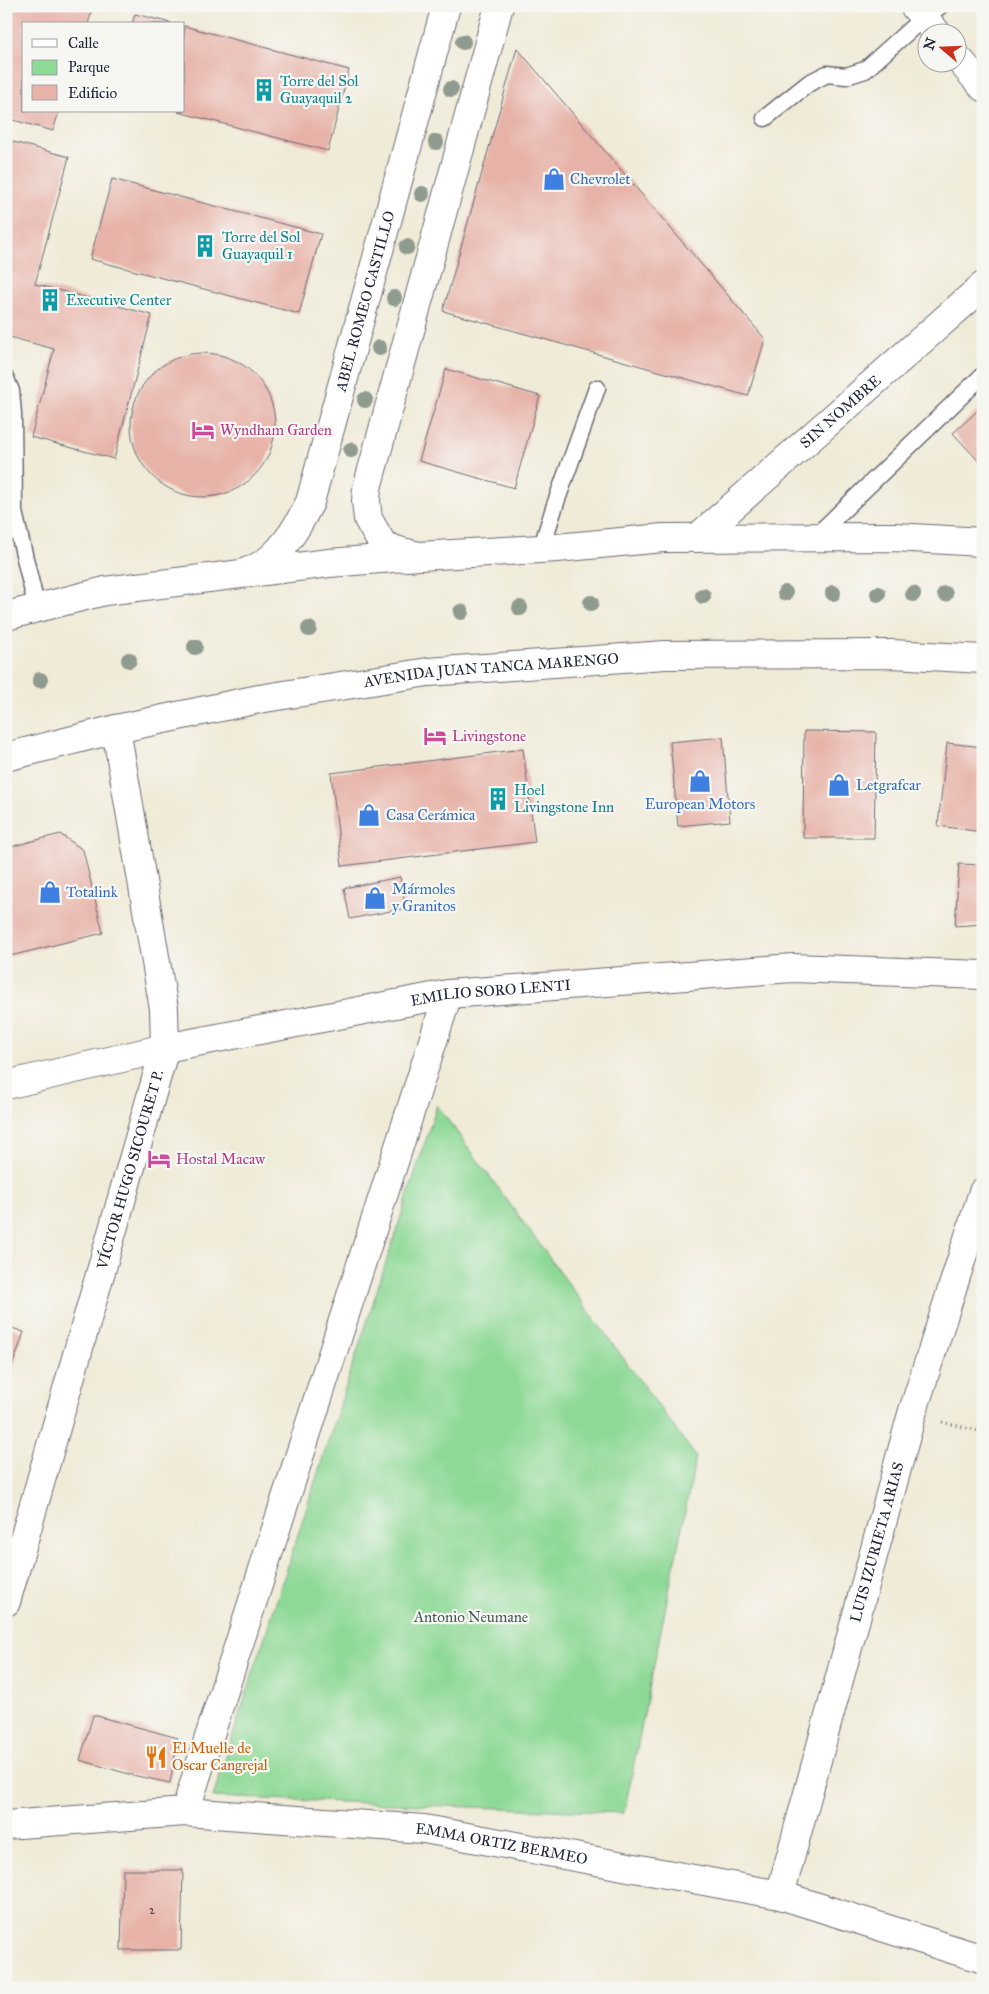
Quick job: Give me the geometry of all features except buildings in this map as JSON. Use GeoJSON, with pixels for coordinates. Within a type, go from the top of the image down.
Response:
{"type":"FeatureCollection","features":[{"type":"Feature","properties":{"kind":"street","name":"ABEL ROMEO CASTILLO"},"geometry":{"type":"LineString","coordinates":[[244,573],[265,562],[284,544],[300,523],[310,502],[446,6]]}},
{"type":"Feature","properties":{"kind":"street"},"geometry":{"type":"LineString","coordinates":[[419,556],[383,544],[368,519],[366,501],[499,6]]}},
{"type":"Feature","properties":{"kind":"street"},"geometry":{"type":"LineString","coordinates":[[966,67],[983,87]]}},
{"type":"Feature","properties":{"kind":"street","name":"SIN NOMBRE"},"geometry":{"type":"LineString","coordinates":[[697,538],[983,286]]}},
{"type":"Feature","properties":{"kind":"street"},"geometry":{"type":"LineString","coordinates":[[6,616],[106,591],[244,573],[419,556],[541,549],[663,538],[894,537],[983,542]]}},
{"type":"Feature","properties":{"kind":"street","name":"AVENIDA JUAN TANCA MARENGO"},"geometry":{"type":"LineString","coordinates":[[6,757],[116,729],[259,699],[428,672],[665,655],[892,654],[983,659]]}},
{"type":"Feature","properties":{"kind":"street","name":"VÍCTOR HUGO SICOURET P."},"geometry":{"type":"LineString","coordinates":[[6,1602],[165,1048],[164,1009],[116,729]]}},
{"type":"Feature","properties":{"kind":"street","name":"EMILIO SORO LENTI"},"geometry":{"type":"LineString","coordinates":[[6,1085],[165,1048],[448,994],[793,968],[983,975]]}},
{"type":"Feature","properties":{"kind":"street"},"geometry":{"type":"LineString","coordinates":[[185,1812],[448,994]]}},
{"type":"Feature","properties":{"kind":"street","name":"LUIS IZURIETA ARIAS"},"geometry":{"type":"LineString","coordinates":[[780,1895],[912,1414],[983,1192]]}},
{"type":"Feature","properties":{"kind":"street","name":"EMMA ORTIZ BERMEO"},"geometry":{"type":"LineString","coordinates":[[6,1825],[185,1812],[424,1829],[780,1895],[983,1959]]}},
{"type":"Feature","properties":{"kind":"lane"},"geometry":{"type":"LineString","coordinates":[[765,118],[809,83],[827,74],[846,76],[865,70],[928,16]]}},
{"type":"Feature","properties":{"kind":"lane"},"geometry":{"type":"LineString","coordinates":[[815,537],[983,375]]}},
{"type":"Feature","properties":{"kind":"lane"},"geometry":{"type":"LineString","coordinates":[[6,379],[11,391],[13,414],[10,513],[37,608]]}},
{"type":"Feature","properties":{"kind":"lane"},"geometry":{"type":"LineString","coordinates":[[541,549],[598,388]]}},
{"type":"Feature","properties":{"kind":"path"},"geometry":{"type":"LineString","coordinates":[[912,1414],[983,1432]]}},
{"type":"Feature","properties":{"kind":"green space","name":"Antonio Neumane"},"geometry":{"type":"Polygon","coordinates":[[[437,1105],[696,1457],[624,1813],[213,1797],[437,1105]]]}},
{"type":"Feature","properties":{"kind":"place","name":"Torre del Sol Guayaquil 2"},"geometry":{"type":"Point","coordinates":[264,90]}},
{"type":"Feature","properties":{"kind":"place","name":"Chevrolet"},"geometry":{"type":"Point","coordinates":[554,179]}},
{"type":"Feature","properties":{"kind":"place","name":"Torre del Sol Guayaquil 1"},"geometry":{"type":"Point","coordinates":[205,246]}},
{"type":"Feature","properties":{"kind":"place","name":"Executive Center"},"geometry":{"type":"Point","coordinates":[50,300]}},
{"type":"Feature","properties":{"kind":"place","name":"Wyndham Garden"},"geometry":{"type":"Point","coordinates":[203,430]}},
{"type":"Feature","properties":{"kind":"place","name":"Livingstone"},"geometry":{"type":"Point","coordinates":[435,736]}},
{"type":"Feature","properties":{"kind":"place","name":"European Motors"},"geometry":{"type":"Point","coordinates":[700,781]}},
{"type":"Feature","properties":{"kind":"place","name":"Letgrafcar"},"geometry":{"type":"Point","coordinates":[839,785]}},
{"type":"Feature","properties":{"kind":"place","name":"Hoel Livingstone Inn"},"geometry":{"type":"Point","coordinates":[498,799]}},
{"type":"Feature","properties":{"kind":"place","name":"Casa Cerámica"},"geometry":{"type":"Point","coordinates":[369,815]}},
{"type":"Feature","properties":{"kind":"place","name":"Totalink"},"geometry":{"type":"Point","coordinates":[50,892]}},
{"type":"Feature","properties":{"kind":"place","name":"Mármoles y Granitos"},"geometry":{"type":"Point","coordinates":[375,898]}},
{"type":"Feature","properties":{"kind":"place","name":"Hostal Macaw"},"geometry":{"type":"Point","coordinates":[159,1159]}},
{"type":"Feature","properties":{"kind":"place","name":"El Muelle de Oscar Cangrejal"},"geometry":{"type":"Point","coordinates":[156,1757]}}]}
